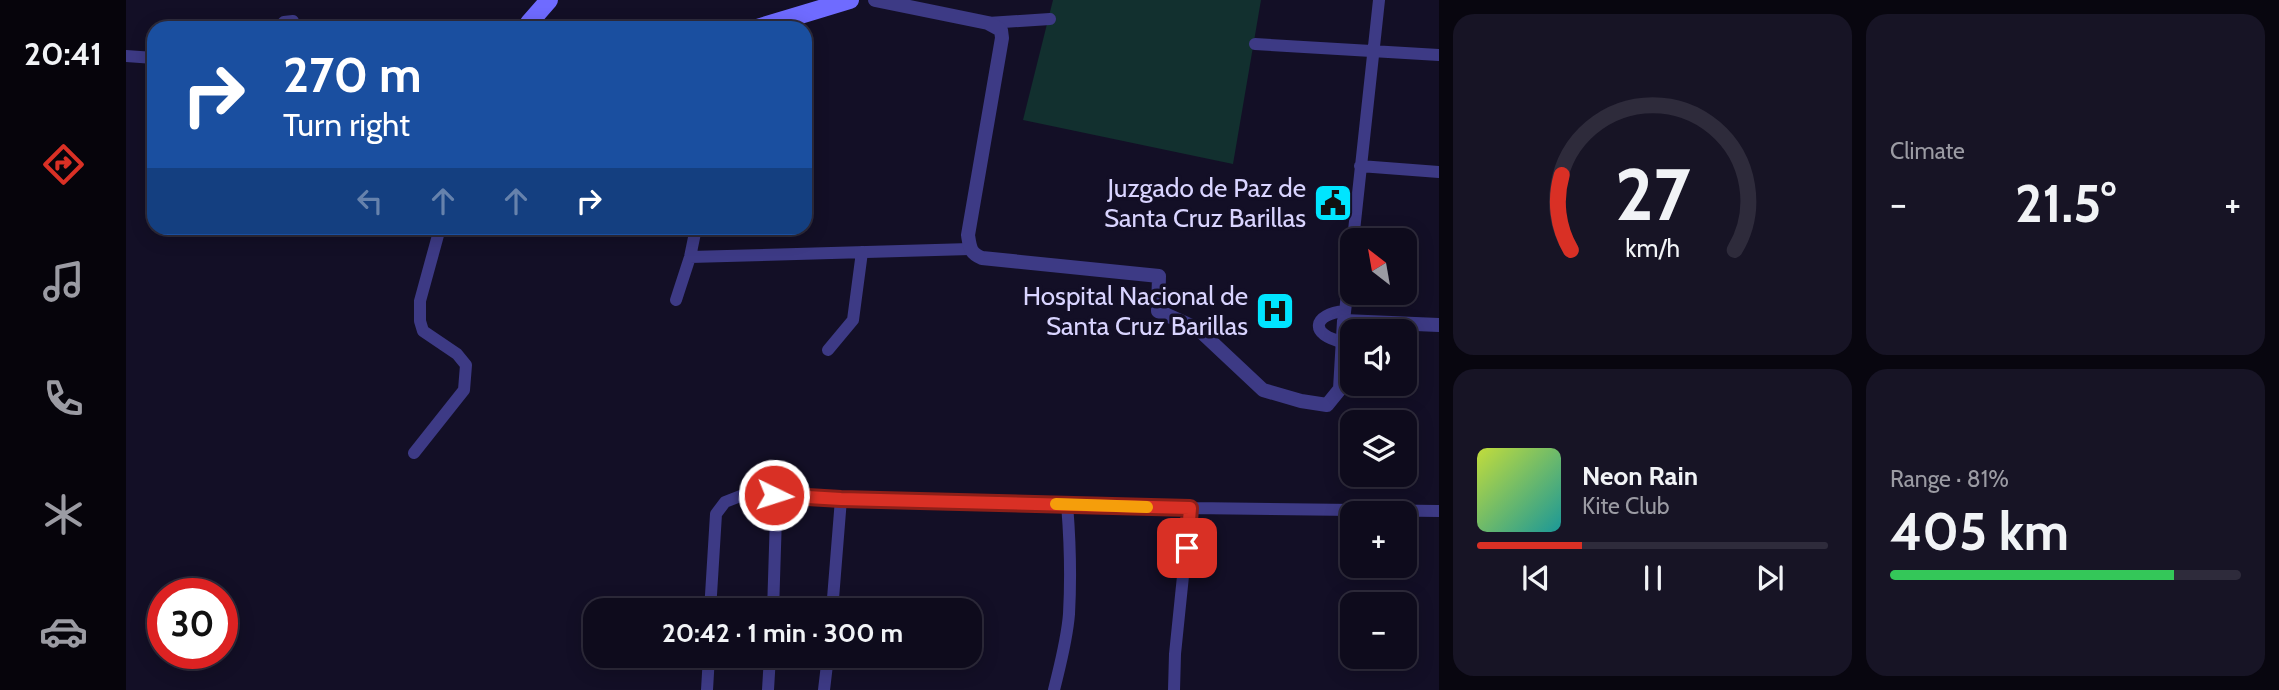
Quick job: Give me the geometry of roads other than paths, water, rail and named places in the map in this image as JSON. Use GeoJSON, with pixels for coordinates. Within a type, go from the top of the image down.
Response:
{"type":"FeatureCollection","features":[{"type":"Feature","properties":{"kind":"main road"},"geometry":{"type":"LineString","coordinates":[[531,21],[549,0]]}},
{"type":"Feature","properties":{"kind":"main road"},"geometry":{"type":"LineString","coordinates":[[780,21],[850,0]]}},
{"type":"Feature","properties":{"kind":"street"},"geometry":{"type":"LineString","coordinates":[[875,0],[988,23],[1050,19]]}},
{"type":"Feature","properties":{"kind":"street"},"geometry":{"type":"LineString","coordinates":[[1354,228],[1379,0]]}},
{"type":"Feature","properties":{"kind":"street"},"geometry":{"type":"LineString","coordinates":[[988,23],[1000,30],[1002,38],[968,235],[970,249],[974,255],[1158,276],[1158,311],[1198,329],[1263,390],[1327,405],[1340,389]]}},
{"type":"Feature","properties":{"kind":"street"},"geometry":{"type":"LineString","coordinates":[[1255,44],[1439,55]]}},
{"type":"Feature","properties":{"kind":"street"},"geometry":{"type":"LineString","coordinates":[[126,56],[147,58]]}},
{"type":"Feature","properties":{"kind":"street"},"geometry":{"type":"LineString","coordinates":[[1360,166],[1439,172]]}},
{"type":"Feature","properties":{"kind":"street"},"geometry":{"type":"LineString","coordinates":[[414,453],[464,390],[466,365],[457,354],[423,331],[420,321],[420,301],[438,235]]}},
{"type":"Feature","properties":{"kind":"street"},"geometry":{"type":"LineString","coordinates":[[676,300],[695,235]]}},
{"type":"Feature","properties":{"kind":"street"},"geometry":{"type":"LineString","coordinates":[[690,257],[970,249]]}},
{"type":"Feature","properties":{"kind":"street"},"geometry":{"type":"LineString","coordinates":[[828,350],[853,320],[862,252]]}},
{"type":"Feature","properties":{"kind":"street"},"geometry":{"type":"LineString","coordinates":[[1345,319],[1346,305]]}},
{"type":"Feature","properties":{"kind":"street"},"geometry":{"type":"LineString","coordinates":[[1340,341],[1326,338],[1320,331],[1320,320],[1328,314],[1439,325]]}},
{"type":"Feature","properties":{"kind":"street"},"geometry":{"type":"LineString","coordinates":[[711,598],[716,514],[725,502],[743,495],[1190,508],[1439,511]]}},
{"type":"Feature","properties":{"kind":"street"},"geometry":{"type":"LineString","coordinates":[[773,598],[776,516],[774,495]]}},
{"type":"Feature","properties":{"kind":"street"},"geometry":{"type":"LineString","coordinates":[[833,598],[841,499]]}},
{"type":"Feature","properties":{"kind":"street"},"geometry":{"type":"LineString","coordinates":[[1054,690],[1069,614],[1067,504]]}},
{"type":"Feature","properties":{"kind":"street"},"geometry":{"type":"LineString","coordinates":[[1174,690],[1175,654],[1190,508]]}},
{"type":"Feature","properties":{"kind":"street"},"geometry":{"type":"LineString","coordinates":[[707,690],[708,668]]}},
{"type":"Feature","properties":{"kind":"street"},"geometry":{"type":"LineString","coordinates":[[768,690],[769,668]]}},
{"type":"Feature","properties":{"kind":"street"},"geometry":{"type":"LineString","coordinates":[[824,690],[827,668]]}},
{"type":"Feature","properties":{"kind":"place","name":"Juzgado de Paz de Santa Cruz Barillas"},"geometry":{"type":"Point","coordinates":[1333,203]}},
{"type":"Feature","properties":{"kind":"place","name":"Hospital Nacional de Santa Cruz Barillas"},"geometry":{"type":"Point","coordinates":[1275,311]}}]}
